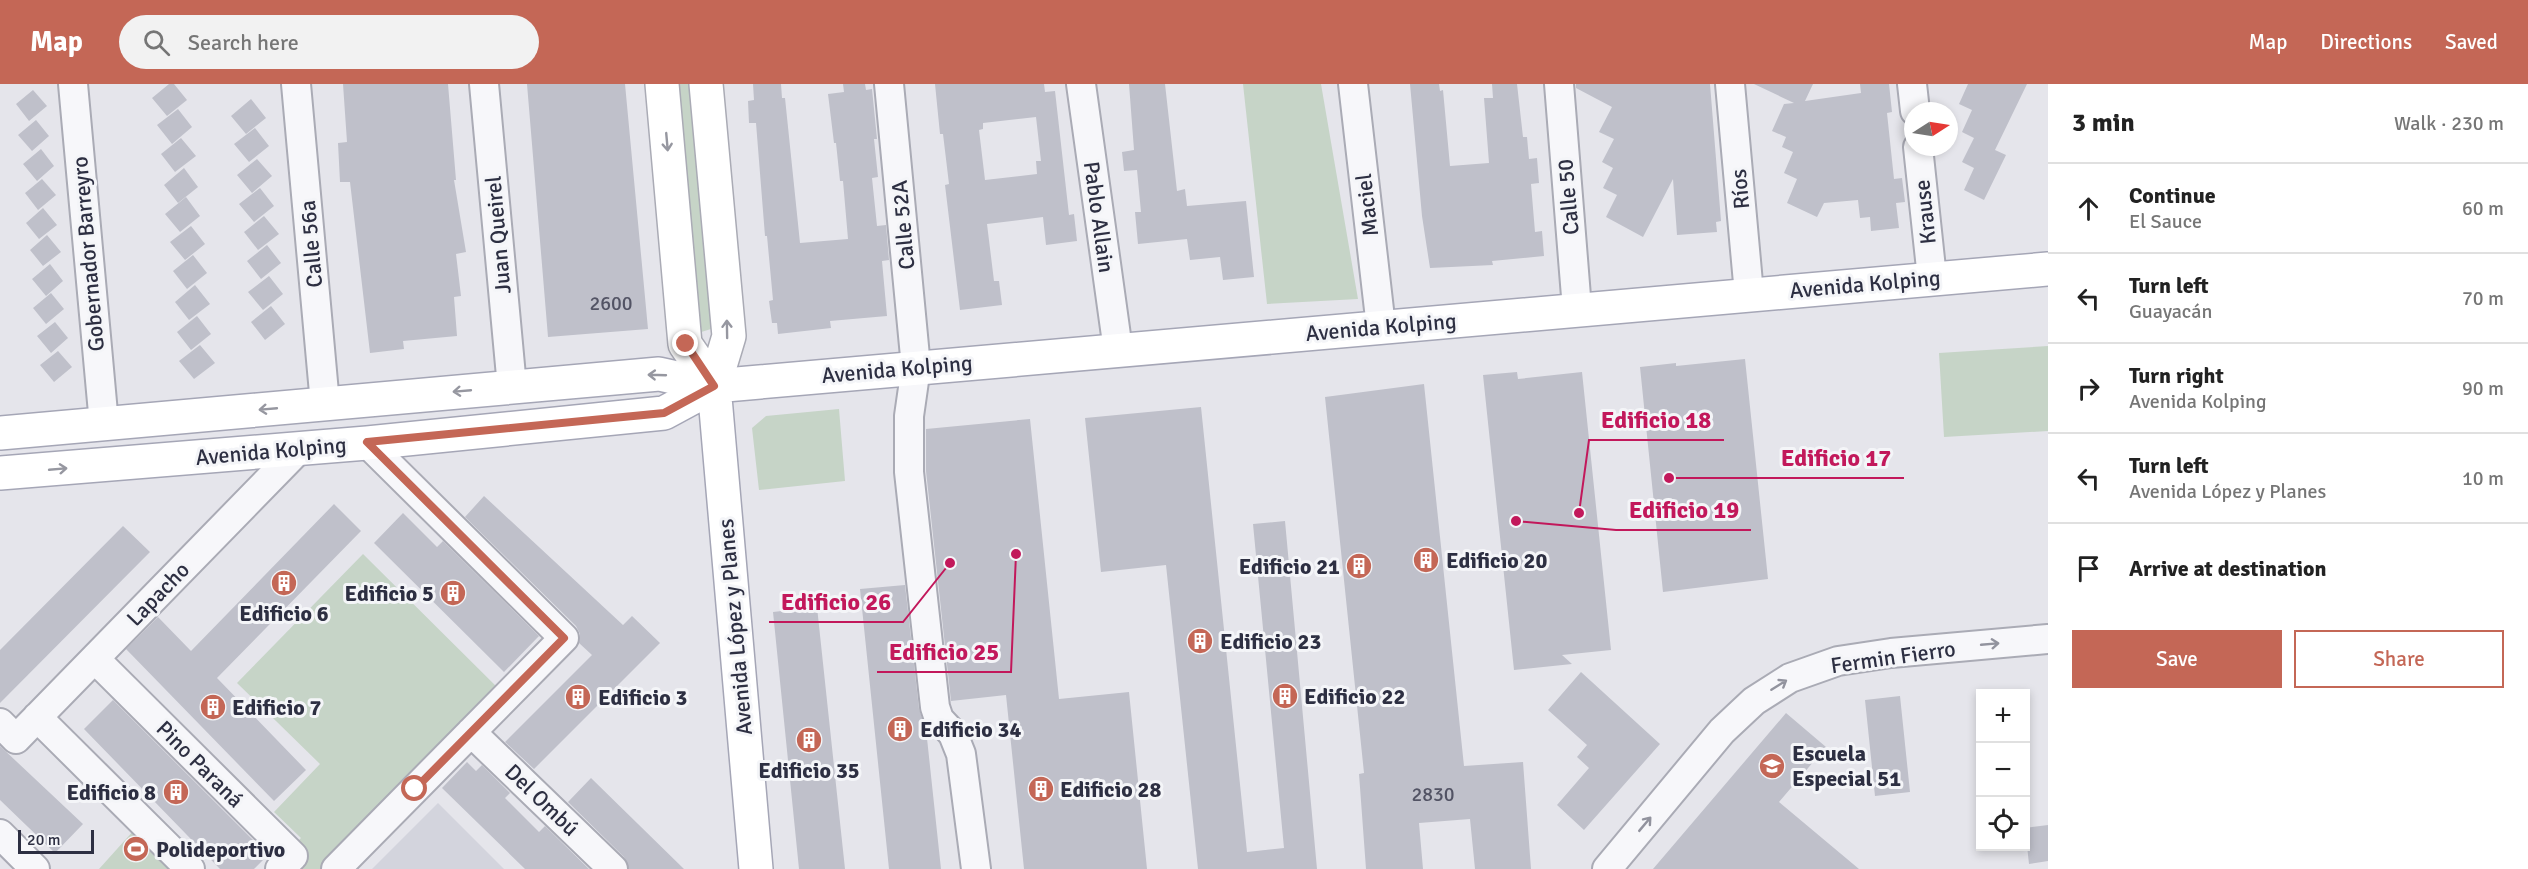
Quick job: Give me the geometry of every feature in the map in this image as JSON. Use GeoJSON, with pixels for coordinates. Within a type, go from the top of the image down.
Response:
{"type":"FeatureCollection","features":[{"type":"Feature","properties":{"kind":"main road","name":"Avenida López y Planes"},"geometry":{"type":"LineString","coordinates":[[662,84],[686,344],[714,386]]}},
{"type":"Feature","properties":{"kind":"main road","name":"Avenida López y Planes"},"geometry":{"type":"LineString","coordinates":[[706,84],[729,336],[714,386],[756,869]]}},
{"type":"Feature","properties":{"kind":"main road","name":"Avenida Kolping"},"geometry":{"type":"LineString","coordinates":[[0,433],[659,374],[714,386],[2048,269]]}},
{"type":"Feature","properties":{"kind":"main road","name":"Avenida Kolping"},"geometry":{"type":"LineString","coordinates":[[0,473],[367,442],[664,413],[714,386]]}},
{"type":"Feature","properties":{"kind":"street","name":"Gobernador Barreyro"},"geometry":{"type":"LineString","coordinates":[[73,84],[104,424]]}},
{"type":"Feature","properties":{"kind":"street","name":"Calle 56a"},"geometry":{"type":"LineString","coordinates":[[296,84],[325,404]]}},
{"type":"Feature","properties":{"kind":"street","name":"Juan Queirel"},"geometry":{"type":"LineString","coordinates":[[484,84],[512,387]]}},
{"type":"Feature","properties":{"kind":"street","name":"Calle 52A"},"geometry":{"type":"LineString","coordinates":[[889,84],[916,367],[909,416],[909,472],[935,707],[939,719],[953,734],[961,754],[976,869]]}},
{"type":"Feature","properties":{"kind":"street","name":"Pablo Allain"},"geometry":{"type":"LineString","coordinates":[[1081,84],[1118,350]]}},
{"type":"Feature","properties":{"kind":"street","name":"Maciel"},"geometry":{"type":"LineString","coordinates":[[1353,84],[1382,327]]}},
{"type":"Feature","properties":{"kind":"street","name":"Calle 50"},"geometry":{"type":"LineString","coordinates":[[1559,84],[1577,309]]}},
{"type":"Feature","properties":{"kind":"street","name":"Ríos"},"geometry":{"type":"LineString","coordinates":[[1730,84],[1749,294]]}},
{"type":"Feature","properties":{"kind":"street"},"geometry":{"type":"LineString","coordinates":[[1912,84],[1914,102]]}},
{"type":"Feature","properties":{"kind":"street","name":"Krause"},"geometry":{"type":"LineString","coordinates":[[1919,156],[1932,278]]}},
{"type":"Feature","properties":{"kind":"street"},"geometry":{"type":"LineString","coordinates":[[336,869],[564,638],[367,442]]}},
{"type":"Feature","properties":{"kind":"street","name":"Lapacho"},"geometry":{"type":"LineString","coordinates":[[8,731],[37,717],[300,448]]}},
{"type":"Feature","properties":{"kind":"street","name":"Fermin Fierro"},"geometry":{"type":"LineString","coordinates":[[1607,869],[1722,731],[1754,701],[1790,678],[1839,661],[1891,653],[2048,639]]}},
{"type":"Feature","properties":{"kind":"street","name":"Pino Paraná"},"geometry":{"type":"LineString","coordinates":[[95,659],[293,856],[280,869]]}},
{"type":"Feature","properties":{"kind":"street"},"geometry":{"type":"LineString","coordinates":[[37,717],[190,869]]}},
{"type":"Feature","properties":{"kind":"street","name":"Del Ombú"},"geometry":{"type":"LineString","coordinates":[[471,732],[614,869]]}},
{"type":"Feature","properties":{"kind":"street"},"geometry":{"type":"LineString","coordinates":[[0,834],[35,869]]}},
{"type":"Feature","properties":{"kind":"shaded area"},"geometry":{"type":"Polygon","coordinates":[[[438,803],[504,869],[372,869],[438,803]]]}},
{"type":"Feature","properties":{"kind":"green space"},"geometry":{"type":"Polygon","coordinates":[[[673,84],[691,84],[714,328],[695,334],[673,84]]]}},
{"type":"Feature","properties":{"kind":"green space"},"geometry":{"type":"Polygon","coordinates":[[[1243,84],[1321,84],[1358,299],[1267,304],[1243,84]]]}},
{"type":"Feature","properties":{"kind":"green space"},"geometry":{"type":"Polygon","coordinates":[[[2048,346],[2048,431],[1944,437],[1939,353],[2048,346]]]}},
{"type":"Feature","properties":{"kind":"green space"},"geometry":{"type":"Polygon","coordinates":[[[839,409],[845,481],[759,490],[752,428],[766,416],[839,409]]]}},
{"type":"Feature","properties":{"kind":"green space"},"geometry":{"type":"Polygon","coordinates":[[[363,554],[516,706],[356,869],[271,869],[301,838],[274,812],[320,764],[237,683],[363,554]]]}},
{"type":"Feature","properties":{"kind":"green space","name":"Polideportivo"},"geometry":{"type":"Polygon","coordinates":[[[135,829],[174,869],[99,869],[135,829]]]}},
{"type":"Feature","properties":{"kind":"building"},"geometry":{"type":"Polygon","coordinates":[[[169,84],[174,84],[187,100],[167,116],[152,98],[169,84]]]}},
{"type":"Feature","properties":{"kind":"building"},"geometry":{"type":"Polygon","coordinates":[[[343,84],[448,84],[456,180],[454,180],[466,252],[456,254],[461,296],[454,297],[457,336],[403,341],[404,349],[370,353],[350,182],[340,182],[338,143],[347,142],[343,84]]]}},
{"type":"Feature","properties":{"kind":"building"},"geometry":{"type":"Polygon","coordinates":[[[527,84],[625,84],[648,329],[548,337],[527,84]]]}},
{"type":"Feature","properties":{"kind":"building"},"geometry":{"type":"Polygon","coordinates":[[[753,84],[781,84],[782,98],[785,98],[800,243],[848,239],[843,181],[840,181],[828,94],[844,92],[843,84],[865,84],[866,90],[872,89],[878,177],[872,178],[877,226],[886,225],[889,260],[882,261],[887,316],[830,321],[831,328],[778,334],[777,323],[772,323],[769,301],[773,300],[767,236],[765,236],[756,123],[749,123],[748,101],[754,100],[753,84]]]}},
{"type":"Feature","properties":{"kind":"building"},"geometry":{"type":"Polygon","coordinates":[[[935,84],[1044,84],[1045,92],[1055,91],[1069,215],[1074,214],[1077,241],[1046,245],[1043,217],[987,224],[994,281],[999,281],[1002,305],[960,310],[945,185],[949,184],[943,134],[940,134],[935,84]],[[1036,117],[983,123],[983,129],[979,130],[985,180],[1037,174],[1036,161],[1041,161],[1036,117]]]}},
{"type":"Feature","properties":{"kind":"building"},"geometry":{"type":"Polygon","coordinates":[[[1129,84],[1165,84],[1177,191],[1185,189],[1187,206],[1246,201],[1254,277],[1223,280],[1220,257],[1190,260],[1187,239],[1138,244],[1135,212],[1141,212],[1137,170],[1124,171],[1122,152],[1134,150],[1129,84]]]}},
{"type":"Feature","properties":{"kind":"building"},"geometry":{"type":"Polygon","coordinates":[[[1410,84],[1439,84],[1440,91],[1443,90],[1450,166],[1489,163],[1484,98],[1493,98],[1492,84],[1517,84],[1523,137],[1527,137],[1529,159],[1537,158],[1539,183],[1531,184],[1535,232],[1542,231],[1544,256],[1492,261],[1493,265],[1430,268],[1422,216],[1410,84]]]}},
{"type":"Feature","properties":{"kind":"building"},"geometry":{"type":"Polygon","coordinates":[[[1576,84],[1710,84],[1721,221],[1716,222],[1717,232],[1677,235],[1673,179],[1643,237],[1606,217],[1617,195],[1603,188],[1613,168],[1602,162],[1614,139],[1599,132],[1612,107],[1576,88],[1576,84]]]}},
{"type":"Feature","properties":{"kind":"building"},"geometry":{"type":"Polygon","coordinates":[[[1754,84],[1813,84],[1805,101],[1861,93],[1860,84],[1889,84],[1892,112],[1887,113],[1894,179],[1902,178],[1905,202],[1896,203],[1899,228],[1871,231],[1870,217],[1860,218],[1858,200],[1824,203],[1817,217],[1787,203],[1797,179],[1784,173],[1793,152],[1782,147],[1786,137],[1772,131],[1784,104],[1794,103],[1754,84]]]}},
{"type":"Feature","properties":{"kind":"building"},"geometry":{"type":"Polygon","coordinates":[[[1968,84],[2027,84],[1995,150],[2006,155],[1984,200],[1964,190],[1974,168],[1962,162],[1974,138],[1962,132],[1972,110],[1959,104],[1968,84]]]}},
{"type":"Feature","properties":{"kind":"building"},"geometry":{"type":"Polygon","coordinates":[[[33,90],[47,106],[29,121],[16,104],[33,90]]]}},
{"type":"Feature","properties":{"kind":"building"},"geometry":{"type":"Polygon","coordinates":[[[251,99],[266,118],[246,134],[231,116],[251,99]]]}},
{"type":"Feature","properties":{"kind":"building"},"geometry":{"type":"Polygon","coordinates":[[[178,109],[192,127],[172,144],[157,125],[178,109]]]}},
{"type":"Feature","properties":{"kind":"building"},"geometry":{"type":"Polygon","coordinates":[[[36,120],[49,136],[32,151],[18,135],[36,120]]]}},
{"type":"Feature","properties":{"kind":"building"},"geometry":{"type":"Polygon","coordinates":[[[255,128],[269,146],[249,162],[234,144],[255,128]]]}},
{"type":"Feature","properties":{"kind":"building"},"geometry":{"type":"Polygon","coordinates":[[[181,138],[196,156],[175,172],[161,154],[181,138]]]}},
{"type":"Feature","properties":{"kind":"building"},"geometry":{"type":"Polygon","coordinates":[[[41,149],[54,166],[37,181],[23,164],[41,149]]]}},
{"type":"Feature","properties":{"kind":"building"},"geometry":{"type":"Polygon","coordinates":[[[257,159],[272,176],[252,193],[237,175],[257,159]]]}},
{"type":"Feature","properties":{"kind":"building"},"geometry":{"type":"Polygon","coordinates":[[[184,168],[198,187],[178,203],[164,185],[184,168]]]}},
{"type":"Feature","properties":{"kind":"building"},"geometry":{"type":"Polygon","coordinates":[[[42,179],[56,195],[38,210],[25,193],[42,179]]]}},
{"type":"Feature","properties":{"kind":"building"},"geometry":{"type":"Polygon","coordinates":[[[260,188],[274,206],[254,222],[239,204],[260,188]]]}},
{"type":"Feature","properties":{"kind":"building"},"geometry":{"type":"Polygon","coordinates":[[[186,197],[200,216],[180,232],[165,214],[186,197]]]}},
{"type":"Feature","properties":{"kind":"building"},"geometry":{"type":"Polygon","coordinates":[[[43,208],[57,225],[39,239],[26,223],[43,208]]]}},
{"type":"Feature","properties":{"kind":"building"},"geometry":{"type":"Polygon","coordinates":[[[264,216],[279,234],[258,250],[244,232],[264,216]]]}},
{"type":"Feature","properties":{"kind":"building"},"geometry":{"type":"Polygon","coordinates":[[[191,226],[205,244],[185,260],[170,242],[191,226]]]}},
{"type":"Feature","properties":{"kind":"building"},"geometry":{"type":"Polygon","coordinates":[[[47,235],[61,252],[43,266],[30,250],[47,235]]]}},
{"type":"Feature","properties":{"kind":"building"},"geometry":{"type":"Polygon","coordinates":[[[267,245],[281,263],[261,279],[247,261],[267,245]]]}},
{"type":"Feature","properties":{"kind":"building"},"geometry":{"type":"Polygon","coordinates":[[[193,255],[207,273],[187,289],[173,271],[193,255]]]}},
{"type":"Feature","properties":{"kind":"building"},"geometry":{"type":"Polygon","coordinates":[[[50,264],[63,281],[46,296],[32,279],[50,264]]]}},
{"type":"Feature","properties":{"kind":"building"},"geometry":{"type":"Polygon","coordinates":[[[269,276],[283,294],[263,310],[248,292],[269,276]]]}},
{"type":"Feature","properties":{"kind":"building"},"geometry":{"type":"Polygon","coordinates":[[[195,285],[210,304],[189,320],[175,302],[195,285]]]}},
{"type":"Feature","properties":{"kind":"building"},"geometry":{"type":"Polygon","coordinates":[[[51,293],[64,309],[46,324],[33,308],[51,293]]]}},
{"type":"Feature","properties":{"kind":"building"},"geometry":{"type":"Polygon","coordinates":[[[271,306],[285,324],[265,340],[251,322],[271,306]]]}},
{"type":"Feature","properties":{"kind":"building"},"geometry":{"type":"Polygon","coordinates":[[[197,316],[211,334],[191,350],[177,332],[197,316]]]}},
{"type":"Feature","properties":{"kind":"building"},"geometry":{"type":"Polygon","coordinates":[[[55,322],[68,338],[51,353],[37,336],[55,322]]]}},
{"type":"Feature","properties":{"kind":"building"},"geometry":{"type":"Polygon","coordinates":[[[200,345],[215,363],[194,379],[179,361],[200,345]]]}},
{"type":"Feature","properties":{"kind":"building"},"geometry":{"type":"Polygon","coordinates":[[[58,351],[72,367],[54,382],[40,365],[58,351]]]}},
{"type":"Feature","properties":{"kind":"building"},"geometry":{"type":"Polygon","coordinates":[[[1745,359],[1768,579],[1663,592],[1640,367],[1745,359]]]}},
{"type":"Feature","properties":{"kind":"building"},"geometry":{"type":"Polygon","coordinates":[[[1517,372],[1518,379],[1582,372],[1611,650],[1562,655],[1572,664],[1514,670],[1483,375],[1517,372]]]}},
{"type":"Feature","properties":{"kind":"building"},"geometry":{"type":"Polygon","coordinates":[[[1424,384],[1464,766],[1523,762],[1531,869],[1475,869],[1470,819],[1419,823],[1423,869],[1366,869],[1359,774],[1364,773],[1325,397],[1424,384]]]}},
{"type":"Feature","properties":{"kind":"building"},"geometry":{"type":"Polygon","coordinates":[[[1201,407],[1247,852],[1284,848],[1253,524],[1285,521],[1317,869],[1198,869],[1166,565],[1101,572],[1085,418],[1201,407]]]}},
{"type":"Feature","properties":{"kind":"building"},"geometry":{"type":"Polygon","coordinates":[[[1030,419],[1059,699],[1129,692],[1147,869],[1024,869],[1006,695],[951,701],[926,471],[926,429],[1030,419]]]}},
{"type":"Feature","properties":{"kind":"building"},"geometry":{"type":"Polygon","coordinates":[[[484,496],[623,625],[632,616],[660,643],[534,769],[505,742],[592,655],[579,643],[580,634],[576,626],[465,517],[484,496]]]}},
{"type":"Feature","properties":{"kind":"building"},"geometry":{"type":"Polygon","coordinates":[[[334,504],[361,531],[217,678],[306,770],[274,801],[126,649],[158,617],[191,651],[334,504]]]}},
{"type":"Feature","properties":{"kind":"building","name":"Edificio 5"},"geometry":{"type":"Polygon","coordinates":[[[403,513],[437,547],[443,541],[539,636],[504,672],[374,543],[403,513]]]}},
{"type":"Feature","properties":{"kind":"building"},"geometry":{"type":"Polygon","coordinates":[[[123,526],[150,552],[0,703],[0,650],[123,526]]]}},
{"type":"Feature","properties":{"kind":"building","name":"Edificio 34"},"geometry":{"type":"Polygon","coordinates":[[[905,585],[919,709],[926,729],[941,869],[889,869],[860,589],[905,585]]]}},
{"type":"Feature","properties":{"kind":"building","name":"Edificio 35"},"geometry":{"type":"Polygon","coordinates":[[[817,607],[845,869],[799,869],[773,612],[817,607]]]}},
{"type":"Feature","properties":{"kind":"building"},"geometry":{"type":"Polygon","coordinates":[[[1581,672],[1660,744],[1584,830],[1557,805],[1589,768],[1577,757],[1587,745],[1548,710],[1581,672]]]}},
{"type":"Feature","properties":{"kind":"building"},"geometry":{"type":"Polygon","coordinates":[[[1900,696],[1910,792],[1875,796],[1865,700],[1900,696]]]}},
{"type":"Feature","properties":{"kind":"building","name":"Edificio 8"},"geometry":{"type":"Polygon","coordinates":[[[113,700],[268,855],[254,869],[220,869],[84,729],[113,700]]]}},
{"type":"Feature","properties":{"kind":"building"},"geometry":{"type":"Polygon","coordinates":[[[1786,713],[1826,747],[1779,802],[1859,869],[1653,869],[1786,713]]]}},
{"type":"Feature","properties":{"kind":"building"},"geometry":{"type":"Polygon","coordinates":[[[0,746],[83,824],[55,853],[0,800],[0,746]]]}},
{"type":"Feature","properties":{"kind":"building"},"geometry":{"type":"Polygon","coordinates":[[[467,762],[476,771],[482,765],[510,793],[505,798],[539,832],[545,826],[589,869],[525,869],[442,788],[467,762]]]}},
{"type":"Feature","properties":{"kind":"building"},"geometry":{"type":"Polygon","coordinates":[[[591,778],[684,869],[629,869],[624,857],[568,802],[591,778]]]}},
{"type":"Feature","properties":{"kind":"building"},"geometry":{"type":"Polygon","coordinates":[[[2048,825],[2048,861],[2029,864],[2030,827],[2048,825]]]}},
{"type":"Feature","properties":{"kind":"place","name":"Edificio 17"},"geometry":{"type":"Point","coordinates":[1669,478]}},
{"type":"Feature","properties":{"kind":"place","name":"Edificio 18"},"geometry":{"type":"Point","coordinates":[1579,513]}},
{"type":"Feature","properties":{"kind":"place","name":"Edificio 19"},"geometry":{"type":"Point","coordinates":[1516,521]}},
{"type":"Feature","properties":{"kind":"place","name":"Edificio 25"},"geometry":{"type":"Point","coordinates":[1016,554]}},
{"type":"Feature","properties":{"kind":"place","name":"Edificio 20"},"geometry":{"type":"Point","coordinates":[1426,560]}},
{"type":"Feature","properties":{"kind":"place","name":"Edificio 26"},"geometry":{"type":"Point","coordinates":[950,563]}},
{"type":"Feature","properties":{"kind":"place","name":"Edificio 21"},"geometry":{"type":"Point","coordinates":[1359,566]}},
{"type":"Feature","properties":{"kind":"place","name":"Edificio 6"},"geometry":{"type":"Point","coordinates":[284,583]}},
{"type":"Feature","properties":{"kind":"place","name":"Edificio 5"},"geometry":{"type":"Point","coordinates":[453,593]}},
{"type":"Feature","properties":{"kind":"place","name":"Edificio 23"},"geometry":{"type":"Point","coordinates":[1200,641]}},
{"type":"Feature","properties":{"kind":"place","name":"Edificio 22"},"geometry":{"type":"Point","coordinates":[1285,696]}},
{"type":"Feature","properties":{"kind":"place","name":"Edificio 3"},"geometry":{"type":"Point","coordinates":[578,697]}},
{"type":"Feature","properties":{"kind":"place","name":"Edificio 7"},"geometry":{"type":"Point","coordinates":[213,707]}},
{"type":"Feature","properties":{"kind":"place","name":"Edificio 34"},"geometry":{"type":"Point","coordinates":[900,729]}},
{"type":"Feature","properties":{"kind":"place","name":"Edificio 35"},"geometry":{"type":"Point","coordinates":[809,740]}},
{"type":"Feature","properties":{"kind":"place","name":"Escuela Especial 51"},"geometry":{"type":"Point","coordinates":[1772,766]}},
{"type":"Feature","properties":{"kind":"place","name":"Edificio 28"},"geometry":{"type":"Point","coordinates":[1041,789]}},
{"type":"Feature","properties":{"kind":"place","name":"Edificio 8"},"geometry":{"type":"Point","coordinates":[176,792]}},
{"type":"Feature","properties":{"kind":"place","name":"Polideportivo"},"geometry":{"type":"Point","coordinates":[136,849]}},
{"type":"Feature","properties":{"kind":"route"},"geometry":{"type":"LineString","coordinates":[[415,789],[564,638],[367,442],[664,413],[714,386],[686,344]]}}]}
